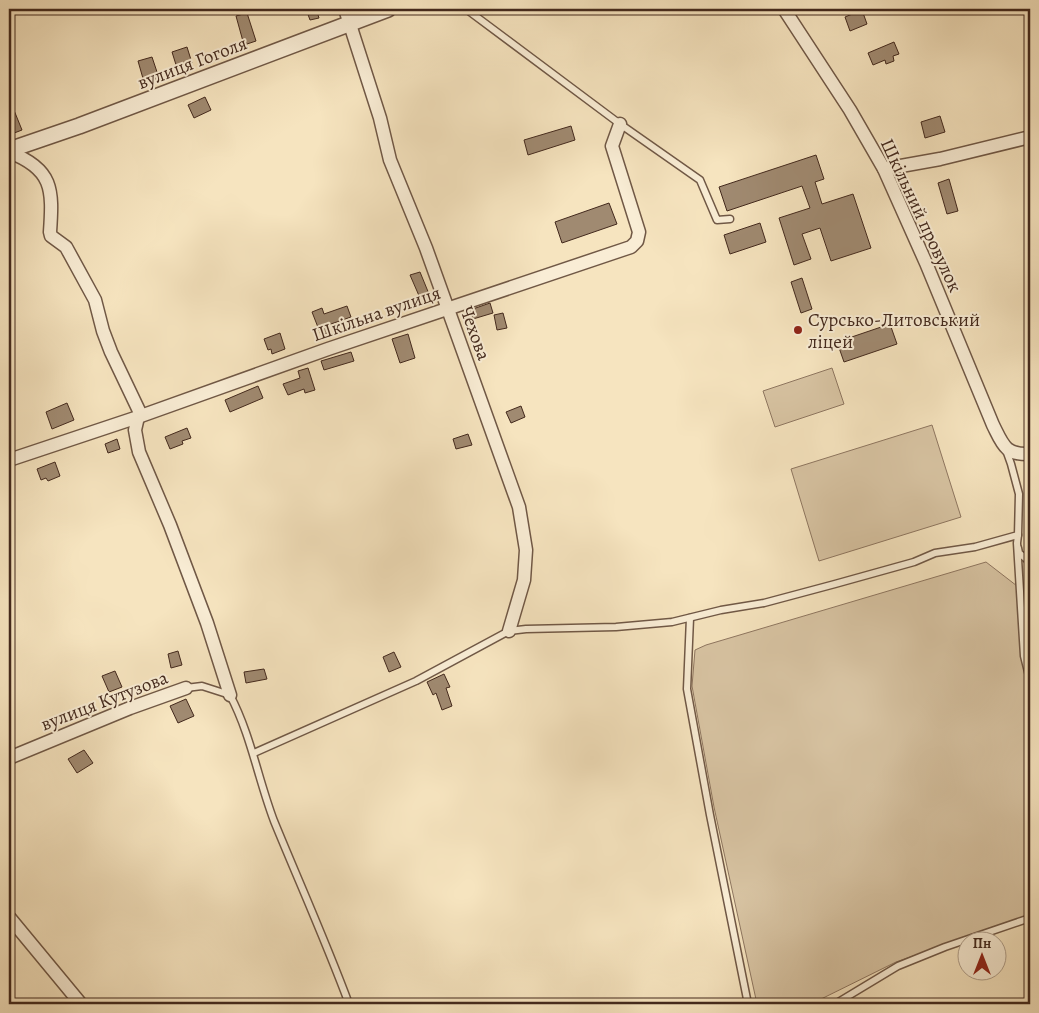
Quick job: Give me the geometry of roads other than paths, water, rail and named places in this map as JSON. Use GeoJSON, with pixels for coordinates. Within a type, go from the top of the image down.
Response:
{"type":"FeatureCollection","features":[{"type":"Feature","properties":{"kind":"street","name":"вулиця Гоголя"},"geometry":{"type":"LineString","coordinates":[[9,151],[79,126],[346,16],[388,9]]}},
{"type":"Feature","properties":{"kind":"street","name":"Шкільний провулок"},"geometry":{"type":"LineString","coordinates":[[784,9],[850,110],[884,169],[926,263],[986,409],[1005,448]]}},
{"type":"Feature","properties":{"kind":"street","name":"Чехова"},"geometry":{"type":"LineString","coordinates":[[346,16],[380,118],[390,160],[426,248],[519,507],[526,550],[524,580],[509,631]]}},
{"type":"Feature","properties":{"kind":"street","name":"Шкільна вулиця"},"geometry":{"type":"LineString","coordinates":[[9,460],[140,416],[328,348],[448,309],[634,244],[639,237],[638,228],[612,146],[620,124]]}},
{"type":"Feature","properties":{"kind":"street"},"geometry":{"type":"LineString","coordinates":[[884,169],[940,159],[1030,137]]}},
{"type":"Feature","properties":{"kind":"street"},"geometry":{"type":"LineString","coordinates":[[9,151],[27,159],[48,183],[52,197],[51,236],[66,247],[95,300],[105,338],[140,416],[135,430],[139,452],[170,525],[207,623],[230,695]]}},
{"type":"Feature","properties":{"kind":"street"},"geometry":{"type":"LineString","coordinates":[[1005,448],[1014,453],[1030,454]]}},
{"type":"Feature","properties":{"kind":"street","name":"вулиця Кутузова"},"geometry":{"type":"LineString","coordinates":[[9,758],[130,708],[186,688]]}},
{"type":"Feature","properties":{"kind":"street"},"geometry":{"type":"LineString","coordinates":[[9,917],[81,1004]]}},
{"type":"Feature","properties":{"kind":"lane"},"geometry":{"type":"LineString","coordinates":[[466,9],[620,124],[700,180],[717,220],[730,219]]}},
{"type":"Feature","properties":{"kind":"lane"},"geometry":{"type":"LineString","coordinates":[[1005,448],[1012,464],[1020,494],[1017,544],[1024,656],[1030,680]]}},
{"type":"Feature","properties":{"kind":"lane"},"geometry":{"type":"LineString","coordinates":[[254,753],[416,681],[509,631],[616,627],[672,622],[764,602],[914,562],[935,553],[975,546],[1018,535]]}},
{"type":"Feature","properties":{"kind":"lane"},"geometry":{"type":"LineString","coordinates":[[1017,544],[1019,553],[1030,562]]}},
{"type":"Feature","properties":{"kind":"lane"},"geometry":{"type":"LineString","coordinates":[[690,618],[688,689],[710,815],[748,1004]]}},
{"type":"Feature","properties":{"kind":"lane"},"geometry":{"type":"LineString","coordinates":[[186,688],[202,686],[230,695],[254,753],[262,787],[274,821],[330,952],[349,1004]]}},
{"type":"Feature","properties":{"kind":"lane"},"geometry":{"type":"LineString","coordinates":[[835,1004],[898,966],[1030,918]]}},
{"type":"Feature","properties":{"kind":"place","name":"Сурсько-Литовський ліцей"},"geometry":{"type":"Point","coordinates":[798,330]}}]}
